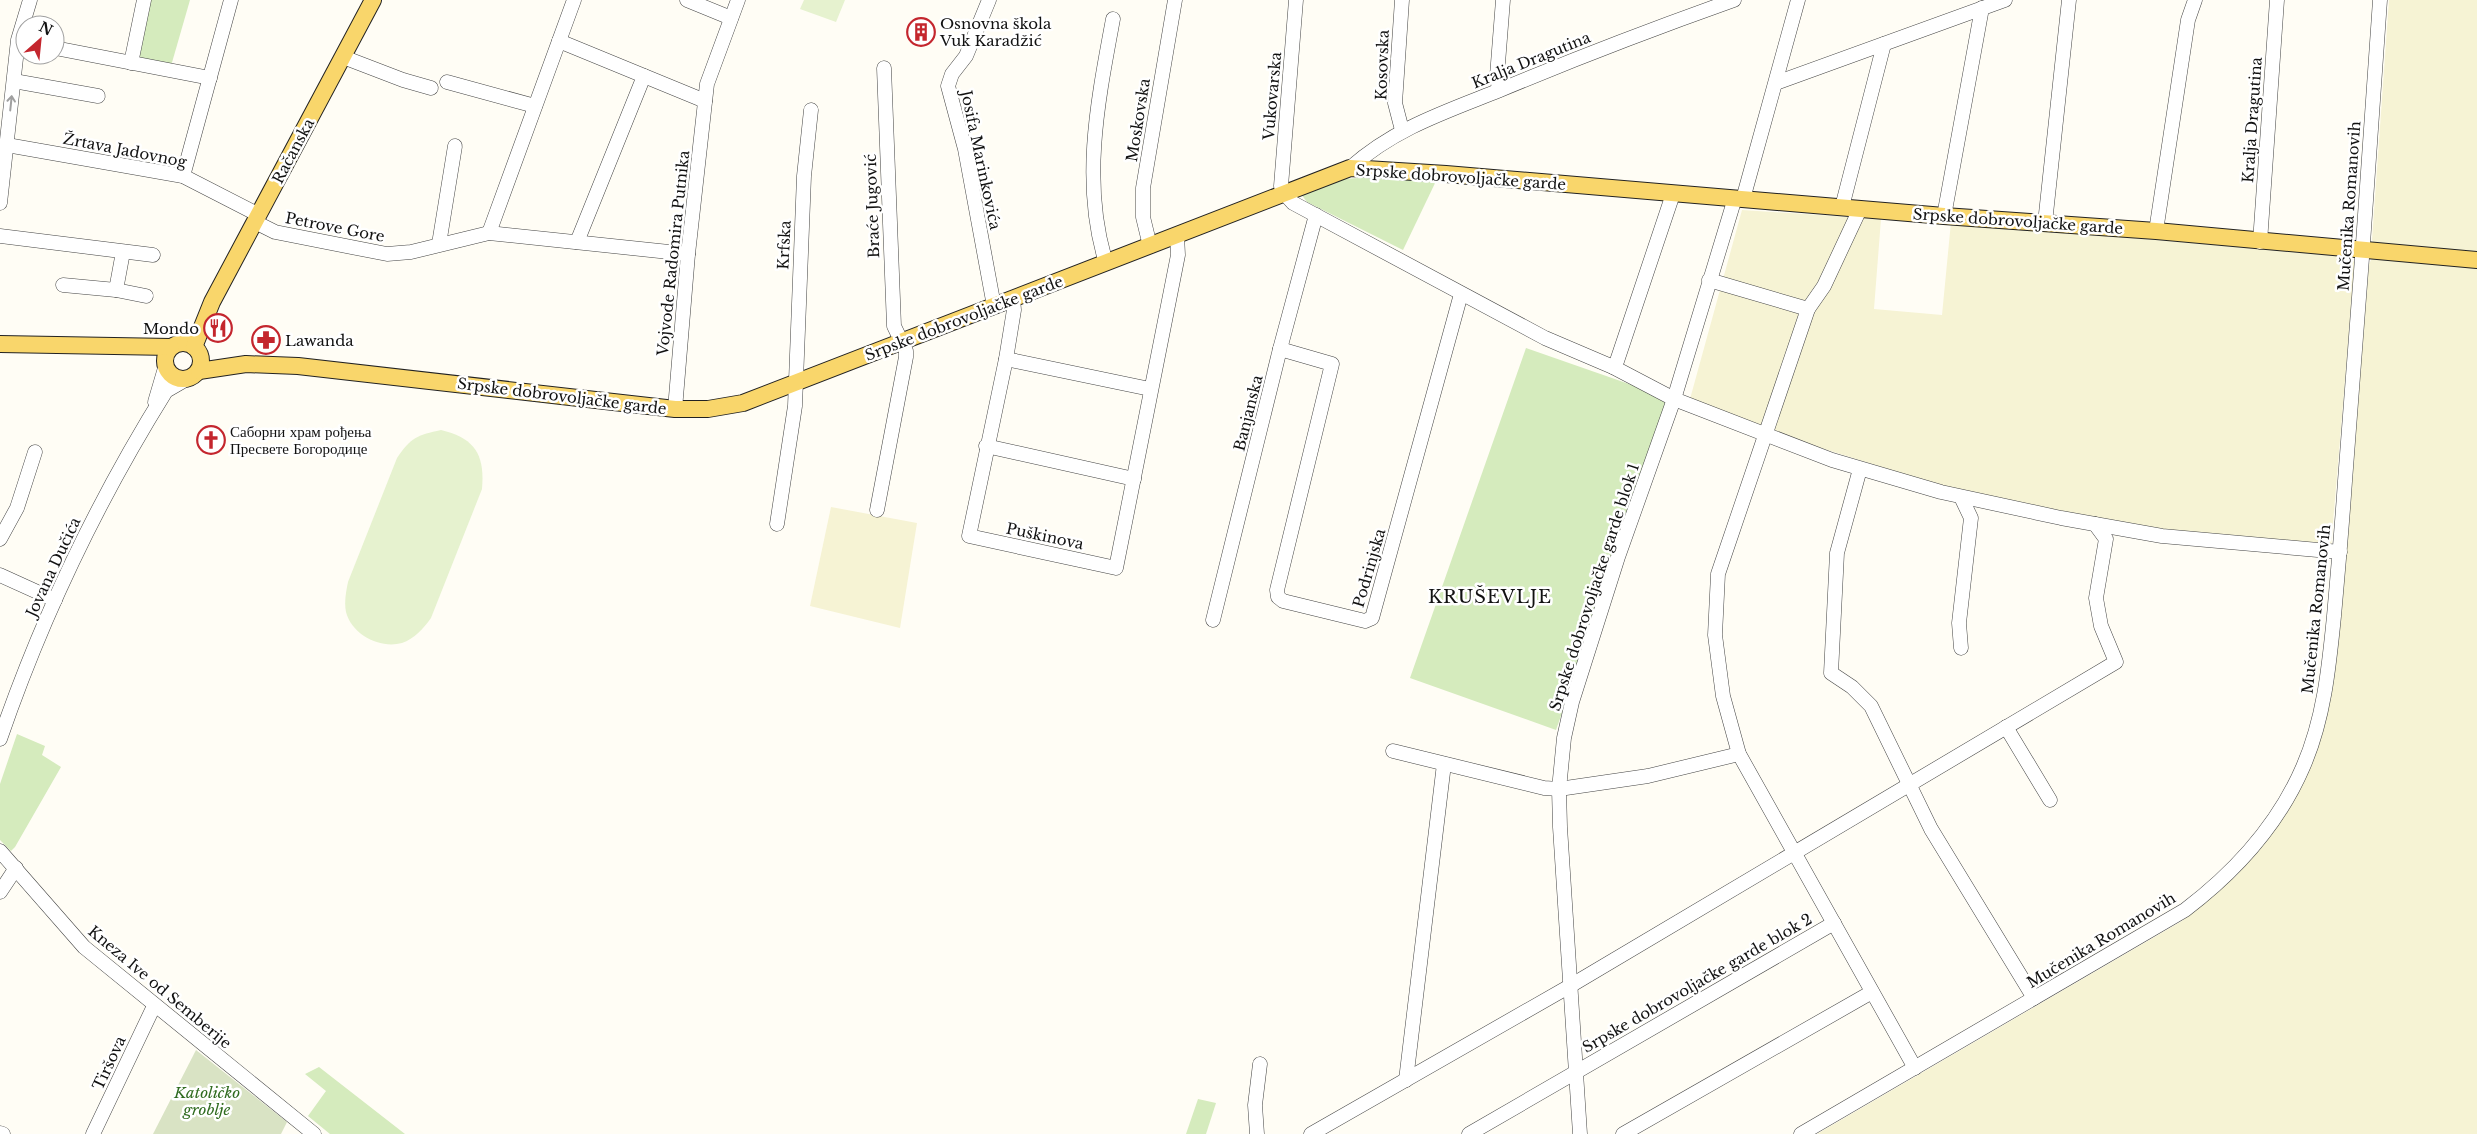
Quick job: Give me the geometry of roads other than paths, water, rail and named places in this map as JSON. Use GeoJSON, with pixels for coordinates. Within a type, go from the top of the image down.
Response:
{"type":"FeatureCollection","features":[{"type":"Feature","properties":{"kind":"main road","name":"Račanska"},"geometry":{"type":"LineString","coordinates":[[186,348],[373,0]]}},
{"type":"Feature","properties":{"kind":"main road","name":"Srpske dobrovoljačke garde"},"geometry":{"type":"LineString","coordinates":[[246,364],[298,366],[675,409],[708,409],[743,403],[1350,168],[1446,174],[2477,260]]}},
{"type":"Feature","properties":{"kind":"main road"},"geometry":{"type":"LineString","coordinates":[[0,344],[186,348],[246,364]]}},
{"type":"Feature","properties":{"kind":"main road"},"geometry":{"type":"LineString","coordinates":[[126,346],[165,365]]}},
{"type":"Feature","properties":{"kind":"main road"},"geometry":{"type":"LineString","coordinates":[[186,348],[166,354],[165,365],[170,375],[185,380],[191,378],[199,371],[246,364]]}},
{"type":"Feature","properties":{"kind":"main road"},"geometry":{"type":"LineString","coordinates":[[186,348],[201,362],[199,371]]}},
{"type":"Feature","properties":{"kind":"street"},"geometry":{"type":"LineString","coordinates":[[27,15],[30,0]]}},
{"type":"Feature","properties":{"kind":"street"},"geometry":{"type":"LineString","coordinates":[[131,63],[144,0]]}},
{"type":"Feature","properties":{"kind":"street"},"geometry":{"type":"LineString","coordinates":[[183,176],[231,0]]}},
{"type":"Feature","properties":{"kind":"street"},"geometry":{"type":"LineString","coordinates":[[489,233],[574,0]]}},
{"type":"Feature","properties":{"kind":"street"},"geometry":{"type":"LineString","coordinates":[[687,0],[732,18]]}},
{"type":"Feature","properties":{"kind":"street","name":"Vojvode Radomira Putnika"},"geometry":{"type":"LineString","coordinates":[[675,409],[688,254],[707,84],[738,0]]}},
{"type":"Feature","properties":{"kind":"street","name":"Josifa Marinkovića"},"geometry":{"type":"LineString","coordinates":[[989,0],[966,56],[955,69],[948,86],[965,149],[994,306]]}},
{"type":"Feature","properties":{"kind":"street","name":"Moskovska"},"geometry":{"type":"LineString","coordinates":[[1150,246],[1144,218],[1144,188],[1175,0]]}},
{"type":"Feature","properties":{"kind":"street","name":"Vukovarska"},"geometry":{"type":"LineString","coordinates":[[1284,194],[1281,186],[1296,0]]}},
{"type":"Feature","properties":{"kind":"street","name":"Kosovska"},"geometry":{"type":"LineString","coordinates":[[1402,0],[1396,94],[1402,130]]}},
{"type":"Feature","properties":{"kind":"street"},"geometry":{"type":"LineString","coordinates":[[1500,90],[1498,76],[1503,0]]}},
{"type":"Feature","properties":{"kind":"street","name":"Kralja Dragutina"},"geometry":{"type":"LineString","coordinates":[[1350,168],[1368,152],[1402,130],[1709,4],[1734,0]]}},
{"type":"Feature","properties":{"kind":"street","name":"Srpske dobrovoljačke garde blok 1"},"geometry":{"type":"LineString","coordinates":[[1580,1134],[1559,789],[1564,738],[1572,702],[1618,557],[1674,399],[1709,280],[1739,199],[1776,83],[1798,0]]}},
{"type":"Feature","properties":{"kind":"street"},"geometry":{"type":"LineString","coordinates":[[1776,83],[2005,0]]}},
{"type":"Feature","properties":{"kind":"street"},"geometry":{"type":"LineString","coordinates":[[2045,223],[2069,0]]}},
{"type":"Feature","properties":{"kind":"street"},"geometry":{"type":"LineString","coordinates":[[2156,232],[2188,20],[2195,0]]}},
{"type":"Feature","properties":{"kind":"street","name":"Kralja Dragutina"},"geometry":{"type":"LineString","coordinates":[[2260,242],[2277,0]]}},
{"type":"Feature","properties":{"kind":"street","name":"Mučenika Romanovih"},"geometry":{"type":"LineString","coordinates":[[1801,1134],[2185,910],[2225,878],[2259,839],[2287,798],[2303,767],[2315,736],[2328,676],[2340,552],[2380,0]]}},
{"type":"Feature","properties":{"kind":"street"},"geometry":{"type":"LineString","coordinates":[[1944,216],[1982,8]]}},
{"type":"Feature","properties":{"kind":"street"},"geometry":{"type":"LineString","coordinates":[[1106,263],[1098,234],[1094,201],[1093,137],[1113,18]]}},
{"type":"Feature","properties":{"kind":"street"},"geometry":{"type":"LineString","coordinates":[[559,41],[705,101]]}},
{"type":"Feature","properties":{"kind":"street"},"geometry":{"type":"LineString","coordinates":[[1842,207],[1884,44]]}},
{"type":"Feature","properties":{"kind":"street"},"geometry":{"type":"LineString","coordinates":[[65,50],[210,78]]}},
{"type":"Feature","properties":{"kind":"street"},"geometry":{"type":"LineString","coordinates":[[343,57],[403,80],[431,88]]}},
{"type":"Feature","properties":{"kind":"street"},"geometry":{"type":"LineString","coordinates":[[0,203],[17,65]]}},
{"type":"Feature","properties":{"kind":"street","name":"Braće Jugović"},"geometry":{"type":"LineString","coordinates":[[877,510],[906,356],[894,326],[891,288],[884,68]]}},
{"type":"Feature","properties":{"kind":"street"},"geometry":{"type":"LineString","coordinates":[[577,242],[644,76]]}},
{"type":"Feature","properties":{"kind":"street"},"geometry":{"type":"LineString","coordinates":[[14,81],[98,96]]}},
{"type":"Feature","properties":{"kind":"street"},"geometry":{"type":"LineString","coordinates":[[447,82],[535,106]]}},
{"type":"Feature","properties":{"kind":"street","name":"Krfska"},"geometry":{"type":"LineString","coordinates":[[777,524],[795,406],[804,176],[811,110]]}},
{"type":"Feature","properties":{"kind":"street","name":"Žrtava Jadovnog"},"geometry":{"type":"LineString","coordinates":[[7,145],[183,176],[257,219]]}},
{"type":"Feature","properties":{"kind":"street"},"geometry":{"type":"LineString","coordinates":[[439,244],[455,146]]}},
{"type":"Feature","properties":{"kind":"street"},"geometry":{"type":"LineString","coordinates":[[1284,194],[1293,203],[1545,338],[1613,367],[1674,399],[1765,435],[1860,469],[1961,497],[2115,528],[2162,536],[2340,552]]}},
{"type":"Feature","properties":{"kind":"street"},"geometry":{"type":"LineString","coordinates":[[1613,367],[1618,361],[1672,194]]}},
{"type":"Feature","properties":{"kind":"street","name":"Srpske dobrovoljačke garde blok 2"},"geometry":{"type":"LineString","coordinates":[[1860,209],[1824,286],[1808,309],[1765,435],[1718,574],[1715,635],[1723,696],[1739,754],[1915,1068]]}},
{"type":"Feature","properties":{"kind":"street","name":"Banjanska"},"geometry":{"type":"LineString","coordinates":[[1213,620],[1280,349],[1316,215]]}},
{"type":"Feature","properties":{"kind":"street","name":"Petrove Gore"},"geometry":{"type":"LineString","coordinates":[[257,219],[275,232],[387,254],[411,252],[489,233],[688,254]]}},
{"type":"Feature","properties":{"kind":"street","name":"Puškinova"},"geometry":{"type":"LineString","coordinates":[[1013,299],[1014,310],[1006,359],[986,446],[969,536],[1116,568],[1178,255],[1177,235]]}},
{"type":"Feature","properties":{"kind":"street"},"geometry":{"type":"LineString","coordinates":[[0,236],[153,255]]}},
{"type":"Feature","properties":{"kind":"street"},"geometry":{"type":"LineString","coordinates":[[116,290],[123,252]]}},
{"type":"Feature","properties":{"kind":"street"},"geometry":{"type":"LineString","coordinates":[[1709,280],[1808,309]]}},
{"type":"Feature","properties":{"kind":"street"},"geometry":{"type":"LineString","coordinates":[[64,285],[116,290],[146,296]]}},
{"type":"Feature","properties":{"kind":"street","name":"Podrinjska"},"geometry":{"type":"LineString","coordinates":[[1280,349],[1332,364],[1276,590],[1278,597],[1283,601],[1366,622],[1372,618],[1461,294]]}},
{"type":"Feature","properties":{"kind":"street"},"geometry":{"type":"LineString","coordinates":[[1006,359],[1150,389]]}},
{"type":"Feature","properties":{"kind":"street"},"geometry":{"type":"LineString","coordinates":[[152,415],[165,365]]}},
{"type":"Feature","properties":{"kind":"street"},"geometry":{"type":"LineString","coordinates":[[152,415],[166,391],[185,380]]}},
{"type":"Feature","properties":{"kind":"street","name":"Jovana Dučića"},"geometry":{"type":"LineString","coordinates":[[0,739],[55,600],[91,523],[152,415]]}},
{"type":"Feature","properties":{"kind":"street"},"geometry":{"type":"LineString","coordinates":[[986,446],[1134,479]]}},
{"type":"Feature","properties":{"kind":"street"},"geometry":{"type":"LineString","coordinates":[[0,539],[17,508],[35,452]]}},
{"type":"Feature","properties":{"kind":"street"},"geometry":{"type":"LineString","coordinates":[[1860,469],[1837,553],[1831,673],[1852,688],[1871,706],[1931,829],[2034,998]]}},
{"type":"Feature","properties":{"kind":"street"},"geometry":{"type":"LineString","coordinates":[[1961,497],[1971,518],[1959,615],[1961,648]]}},
{"type":"Feature","properties":{"kind":"street"},"geometry":{"type":"LineString","coordinates":[[1971,518],[1990,503]]}},
{"type":"Feature","properties":{"kind":"street"},"geometry":{"type":"LineString","coordinates":[[2095,524],[2106,539]]}},
{"type":"Feature","properties":{"kind":"street"},"geometry":{"type":"LineString","coordinates":[[1311,1134],[1570,986],[2116,662],[2101,626],[2096,598],[2106,539],[2115,528]]}},
{"type":"Feature","properties":{"kind":"street"},"geometry":{"type":"LineString","coordinates":[[0,576],[55,600]]}},
{"type":"Feature","properties":{"kind":"street"},"geometry":{"type":"LineString","coordinates":[[2006,727],[2050,800]]}},
{"type":"Feature","properties":{"kind":"street"},"geometry":{"type":"LineString","coordinates":[[1393,751],[1544,788],[1559,789],[1648,776],[1739,754]]}},
{"type":"Feature","properties":{"kind":"street"},"geometry":{"type":"LineString","coordinates":[[1406,1080],[1444,764]]}},
{"type":"Feature","properties":{"kind":"street","name":"Kneza Ive od Semberije"},"geometry":{"type":"LineString","coordinates":[[0,851],[84,947],[154,1006],[314,1134]]}},
{"type":"Feature","properties":{"kind":"street"},"geometry":{"type":"LineString","coordinates":[[0,892],[16,868]]}},
{"type":"Feature","properties":{"kind":"street","name":"Srpske dobrovoljačke garde blok 2"},"geometry":{"type":"LineString","coordinates":[[1576,1072],[1834,923]]}},
{"type":"Feature","properties":{"kind":"street"},"geometry":{"type":"LineString","coordinates":[[1623,1134],[1872,992]]}},
{"type":"Feature","properties":{"kind":"street","name":"Tiršova"},"geometry":{"type":"LineString","coordinates":[[94,1134],[154,1006]]}},
{"type":"Feature","properties":{"kind":"street"},"geometry":{"type":"LineString","coordinates":[[1257,1134],[1255,1105],[1260,1064]]}},
{"type":"Feature","properties":{"kind":"street"},"geometry":{"type":"LineString","coordinates":[[1469,1134],[1576,1072]]}},
{"type":"Feature","properties":{"kind":"place","name":"Osnovna škola Vuk Karadžić"},"geometry":{"type":"Point","coordinates":[921,32]}},
{"type":"Feature","properties":{"kind":"place","name":"Mondo"},"geometry":{"type":"Point","coordinates":[218,328]}},
{"type":"Feature","properties":{"kind":"place","name":"Lawanda"},"geometry":{"type":"Point","coordinates":[266,340]}},
{"type":"Feature","properties":{"kind":"place","name":"Саборни храм рођења Пресвете Богородице"},"geometry":{"type":"Point","coordinates":[211,440]}},
{"type":"Feature","properties":{"kind":"district","name":"KRUŠEVLJE"},"geometry":{"type":"Point","coordinates":[1490,597]}},
{"type":"Feature","properties":{"kind":"park label","name":"Katoličko groblje"},"geometry":{"type":"Point","coordinates":[207,1100]}}]}
